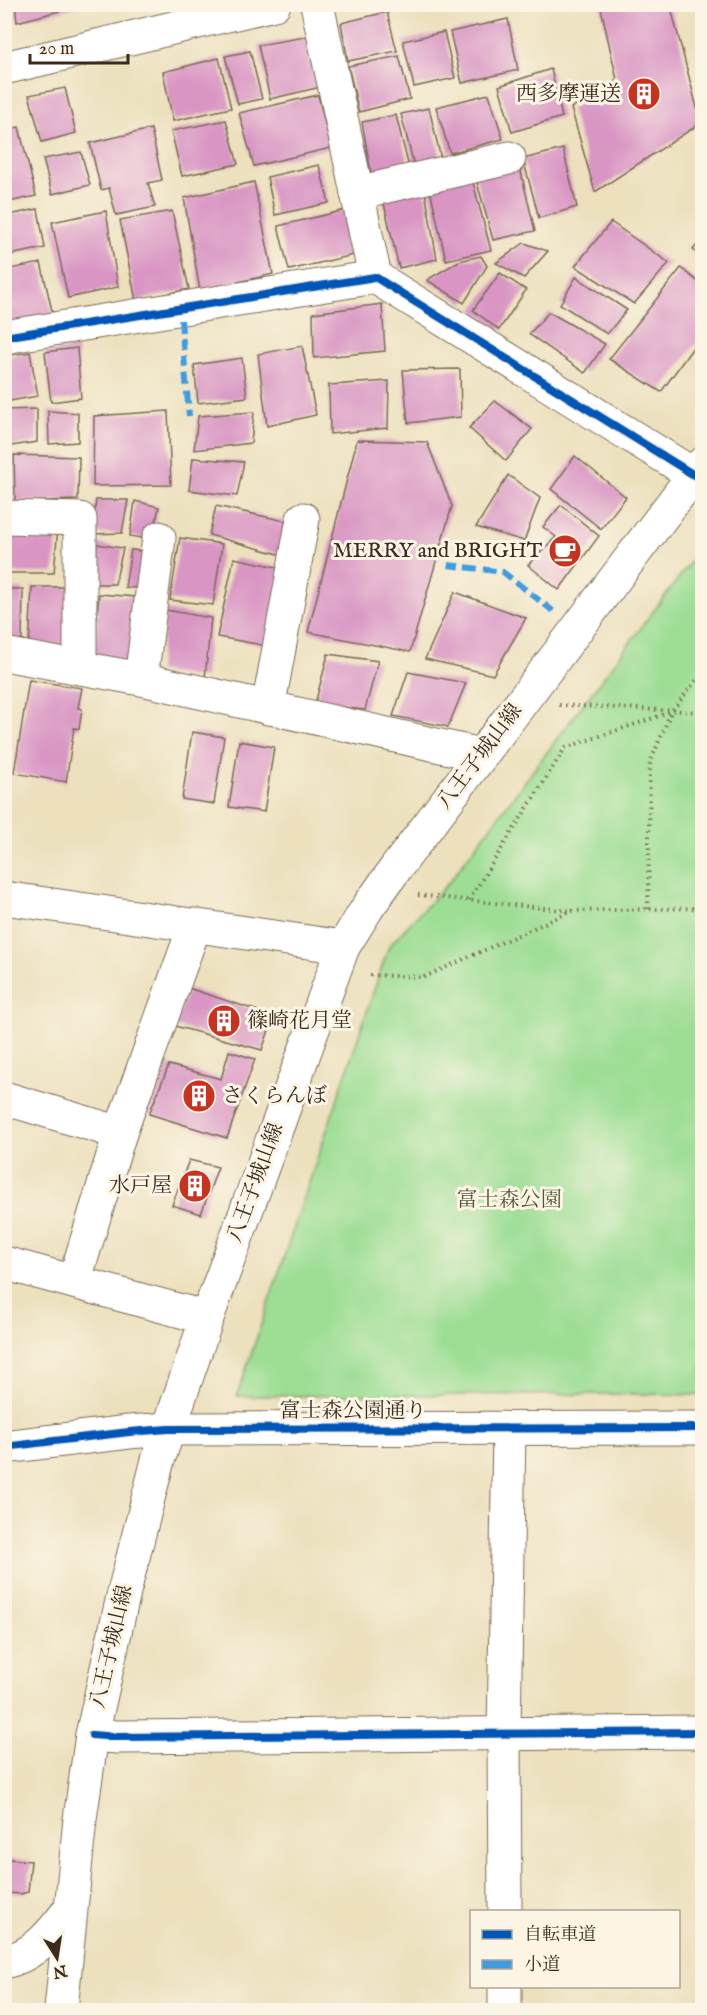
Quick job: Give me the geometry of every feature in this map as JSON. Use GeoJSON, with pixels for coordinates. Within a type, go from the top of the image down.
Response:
{"type":"FeatureCollection","features":[{"type":"Feature","properties":{"kind":"street"},"geometry":{"type":"LineString","coordinates":[[4,68],[274,4]]}},
{"type":"Feature","properties":{"kind":"street"},"geometry":{"type":"LineString","coordinates":[[317,4],[375,277]]}},
{"type":"Feature","properties":{"kind":"street"},"geometry":{"type":"LineString","coordinates":[[357,193],[509,158]]}},
{"type":"Feature","properties":{"kind":"street"},"geometry":{"type":"LineString","coordinates":[[4,337],[375,277],[698,470]]}},
{"type":"Feature","properties":{"kind":"street","name":"八王子城山線"},"geometry":{"type":"LineString","coordinates":[[61,2010],[80,1819],[93,1735],[124,1592],[158,1460],[207,1318],[343,947],[368,907],[520,702],[698,470]]}},
{"type":"Feature","properties":{"kind":"street"},"geometry":{"type":"LineString","coordinates":[[4,518],[80,519],[80,668]]}},
{"type":"Feature","properties":{"kind":"street"},"geometry":{"type":"LineString","coordinates":[[268,708],[303,519]]}},
{"type":"Feature","properties":{"kind":"street"},"geometry":{"type":"LineString","coordinates":[[141,679],[159,538]]}},
{"type":"Feature","properties":{"kind":"street"},"geometry":{"type":"LineString","coordinates":[[4,654],[141,679],[481,755]]}},
{"type":"Feature","properties":{"kind":"street"},"geometry":{"type":"LineString","coordinates":[[7,906],[195,924],[343,947]]}},
{"type":"Feature","properties":{"kind":"street"},"geometry":{"type":"LineString","coordinates":[[74,1282],[120,1132],[195,924]]}},
{"type":"Feature","properties":{"kind":"street"},"geometry":{"type":"LineString","coordinates":[[4,1098],[120,1132]]}},
{"type":"Feature","properties":{"kind":"street"},"geometry":{"type":"LineString","coordinates":[[4,1263],[207,1318]]}},
{"type":"Feature","properties":{"kind":"street","name":"富士森公園通り"},"geometry":{"type":"LineString","coordinates":[[4,1447],[129,1432],[168,1430],[702,1428]]}},
{"type":"Feature","properties":{"kind":"street"},"geometry":{"type":"LineString","coordinates":[[505,1910],[504,1734],[509,1430]]}},
{"type":"Feature","properties":{"kind":"street"},"geometry":{"type":"LineString","coordinates":[[93,1735],[128,1737],[702,1732]]}},
{"type":"Feature","properties":{"kind":"street"},"geometry":{"type":"LineString","coordinates":[[4,1962],[14,1960],[36,1947],[53,1932],[70,1909]]}},
{"type":"Feature","properties":{"kind":"street"},"geometry":{"type":"LineString","coordinates":[[505,1988],[505,2010]]}},
{"type":"Feature","properties":{"kind":"path"},"geometry":{"type":"LineString","coordinates":[[648,909],[650,763],[671,712],[702,673]]}},
{"type":"Feature","properties":{"kind":"path"},"geometry":{"type":"LineString","coordinates":[[520,702],[702,712]]}},
{"type":"Feature","properties":{"kind":"path"},"geometry":{"type":"LineString","coordinates":[[469,900],[565,748],[671,712]]}},
{"type":"Feature","properties":{"kind":"path"},"geometry":{"type":"LineString","coordinates":[[418,895],[572,911],[699,908]]}},
{"type":"Feature","properties":{"kind":"path"},"geometry":{"type":"LineString","coordinates":[[370,975],[424,977],[572,911]]}},
{"type":"Feature","properties":{"kind":"green space","name":"富士森公園"},"geometry":{"type":"Polygon","coordinates":[[[702,547],[702,1395],[237,1396],[389,946],[449,882],[702,547]]]}},
{"type":"Feature","properties":{"kind":"building"},"geometry":{"type":"Polygon","coordinates":[[[15,4],[83,4],[83,5],[17,22],[15,4]]]}},
{"type":"Feature","properties":{"kind":"building","name":"西多摩運送"},"geometry":{"type":"Polygon","coordinates":[[[600,4],[670,4],[701,123],[595,192],[571,108],[617,80],[600,4]]]}},
{"type":"Feature","properties":{"kind":"building"},"geometry":{"type":"Polygon","coordinates":[[[387,12],[397,51],[348,61],[341,23],[387,12]]]}},
{"type":"Feature","properties":{"kind":"building"},"geometry":{"type":"Polygon","coordinates":[[[508,19],[518,70],[462,83],[450,32],[508,19]]]}},
{"type":"Feature","properties":{"kind":"building"},"geometry":{"type":"Polygon","coordinates":[[[444,32],[455,78],[414,87],[403,41],[444,32]]]}},
{"type":"Feature","properties":{"kind":"building"},"geometry":{"type":"Polygon","coordinates":[[[310,36],[321,87],[270,99],[258,45],[310,36]]]}},
{"type":"Feature","properties":{"kind":"building"},"geometry":{"type":"Polygon","coordinates":[[[250,51],[262,99],[238,104],[225,56],[250,51]]]}},
{"type":"Feature","properties":{"kind":"building"},"geometry":{"type":"Polygon","coordinates":[[[399,56],[410,99],[359,112],[348,66],[399,56]]]}},
{"type":"Feature","properties":{"kind":"building"},"geometry":{"type":"Polygon","coordinates":[[[219,58],[231,108],[173,121],[163,72],[219,58]]]}},
{"type":"Feature","properties":{"kind":"building"},"geometry":{"type":"Polygon","coordinates":[[[551,69],[562,117],[512,132],[499,86],[551,69]]]}},
{"type":"Feature","properties":{"kind":"building"},"geometry":{"type":"Polygon","coordinates":[[[65,88],[76,133],[42,142],[29,95],[65,88]]]}},
{"type":"Feature","properties":{"kind":"building"},"geometry":{"type":"Polygon","coordinates":[[[489,94],[503,139],[450,153],[436,107],[489,94]]]}},
{"type":"Feature","properties":{"kind":"building"},"geometry":{"type":"Polygon","coordinates":[[[318,95],[331,148],[254,166],[239,113],[318,95]]]}},
{"type":"Feature","properties":{"kind":"building"},"geometry":{"type":"Polygon","coordinates":[[[429,108],[442,163],[415,170],[401,114],[429,108]]]}},
{"type":"Feature","properties":{"kind":"building"},"geometry":{"type":"Polygon","coordinates":[[[396,115],[410,172],[372,179],[362,122],[396,115]]]}},
{"type":"Feature","properties":{"kind":"building"},"geometry":{"type":"Polygon","coordinates":[[[226,120],[238,164],[182,176],[171,131],[226,120]]]}},
{"type":"Feature","properties":{"kind":"building"},"geometry":{"type":"Polygon","coordinates":[[[19,127],[36,196],[4,203],[4,131],[19,127]]]}},
{"type":"Feature","properties":{"kind":"building"},"geometry":{"type":"Polygon","coordinates":[[[151,129],[162,180],[148,183],[155,207],[116,215],[109,188],[101,190],[90,143],[151,129]]]}},
{"type":"Feature","properties":{"kind":"building"},"geometry":{"type":"Polygon","coordinates":[[[563,149],[577,207],[539,218],[523,159],[563,149]]]}},
{"type":"Feature","properties":{"kind":"building"},"geometry":{"type":"Polygon","coordinates":[[[81,152],[90,185],[52,194],[43,159],[81,152]]]}},
{"type":"Feature","properties":{"kind":"building"},"geometry":{"type":"Polygon","coordinates":[[[519,164],[535,231],[493,240],[475,175],[519,164]]]}},
{"type":"Feature","properties":{"kind":"building"},"geometry":{"type":"Polygon","coordinates":[[[319,165],[329,203],[275,215],[267,177],[319,165]]]}},
{"type":"Feature","properties":{"kind":"building"},"geometry":{"type":"Polygon","coordinates":[[[471,175],[491,250],[446,260],[429,185],[471,175]]]}},
{"type":"Feature","properties":{"kind":"building"},"geometry":{"type":"Polygon","coordinates":[[[254,182],[273,274],[200,291],[184,198],[254,182]]]}},
{"type":"Feature","properties":{"kind":"building"},"geometry":{"type":"Polygon","coordinates":[[[424,186],[437,259],[399,268],[382,195],[424,186]]]}},
{"type":"Feature","properties":{"kind":"building"},"geometry":{"type":"Polygon","coordinates":[[[38,209],[45,248],[4,256],[4,216],[38,209]]]}},
{"type":"Feature","properties":{"kind":"building"},"geometry":{"type":"Polygon","coordinates":[[[346,210],[358,254],[289,270],[278,226],[346,210]]]}},
{"type":"Feature","properties":{"kind":"building"},"geometry":{"type":"Polygon","coordinates":[[[106,211],[118,287],[68,298],[52,222],[106,211]]]}},
{"type":"Feature","properties":{"kind":"building"},"geometry":{"type":"Polygon","coordinates":[[[172,211],[189,289],[136,301],[120,220],[172,211]]]}},
{"type":"Feature","properties":{"kind":"building"},"geometry":{"type":"Polygon","coordinates":[[[611,222],[669,263],[634,304],[575,266],[611,222]]]}},
{"type":"Feature","properties":{"kind":"building"},"geometry":{"type":"Polygon","coordinates":[[[702,239],[702,257],[693,250],[702,239]]]}},
{"type":"Feature","properties":{"kind":"building"},"geometry":{"type":"Polygon","coordinates":[[[524,243],[548,251],[524,278],[496,263],[524,243]]]}},
{"type":"Feature","properties":{"kind":"building"},"geometry":{"type":"Polygon","coordinates":[[[481,256],[487,266],[464,303],[427,280],[459,261],[481,256]]]}},
{"type":"Feature","properties":{"kind":"building"},"geometry":{"type":"Polygon","coordinates":[[[41,263],[53,315],[4,325],[4,270],[41,263]]]}},
{"type":"Feature","properties":{"kind":"building"},"geometry":{"type":"Polygon","coordinates":[[[681,268],[702,285],[702,335],[661,392],[609,359],[681,268]]]}},
{"type":"Feature","properties":{"kind":"building"},"geometry":{"type":"Polygon","coordinates":[[[500,273],[526,290],[499,330],[473,310],[500,273]]]}},
{"type":"Feature","properties":{"kind":"building"},"geometry":{"type":"Polygon","coordinates":[[[576,277],[627,310],[607,334],[560,304],[576,277]]]}},
{"type":"Feature","properties":{"kind":"building"},"geometry":{"type":"Polygon","coordinates":[[[382,304],[385,351],[314,358],[313,313],[382,304]]]}},
{"type":"Feature","properties":{"kind":"building"},"geometry":{"type":"Polygon","coordinates":[[[549,312],[605,344],[585,373],[529,334],[549,312]]]}},
{"type":"Feature","properties":{"kind":"building"},"geometry":{"type":"Polygon","coordinates":[[[302,346],[316,415],[267,426],[258,354],[302,346]]]}},
{"type":"Feature","properties":{"kind":"building"},"geometry":{"type":"Polygon","coordinates":[[[77,348],[81,398],[51,402],[45,352],[77,348]]]}},
{"type":"Feature","properties":{"kind":"building"},"geometry":{"type":"Polygon","coordinates":[[[30,352],[38,396],[4,402],[4,356],[30,352]]]}},
{"type":"Feature","properties":{"kind":"building"},"geometry":{"type":"Polygon","coordinates":[[[242,358],[247,397],[198,403],[194,365],[242,358]]]}},
{"type":"Feature","properties":{"kind":"building"},"geometry":{"type":"Polygon","coordinates":[[[460,369],[461,417],[408,423],[403,370],[460,369]]]}},
{"type":"Feature","properties":{"kind":"building"},"geometry":{"type":"Polygon","coordinates":[[[389,381],[388,428],[330,434],[329,385],[389,381]]]}},
{"type":"Feature","properties":{"kind":"building"},"geometry":{"type":"Polygon","coordinates":[[[495,401],[532,429],[506,461],[469,428],[495,401]]]}},
{"type":"Feature","properties":{"kind":"building"},"geometry":{"type":"Polygon","coordinates":[[[37,409],[37,442],[5,447],[4,410],[37,409]]]}},
{"type":"Feature","properties":{"kind":"building"},"geometry":{"type":"Polygon","coordinates":[[[48,411],[78,413],[78,442],[49,444],[48,411]]]}},
{"type":"Feature","properties":{"kind":"building"},"geometry":{"type":"Polygon","coordinates":[[[168,411],[171,485],[93,486],[94,416],[168,411]]]}},
{"type":"Feature","properties":{"kind":"building"},"geometry":{"type":"Polygon","coordinates":[[[254,412],[251,443],[194,450],[198,416],[254,412]]]}},
{"type":"Feature","properties":{"kind":"building"},"geometry":{"type":"Polygon","coordinates":[[[357,440],[427,442],[452,506],[410,652],[308,632],[357,440]]]}},
{"type":"Feature","properties":{"kind":"building"},"geometry":{"type":"Polygon","coordinates":[[[14,455],[79,457],[78,500],[15,502],[14,455]]]}},
{"type":"Feature","properties":{"kind":"building"},"geometry":{"type":"Polygon","coordinates":[[[575,456],[626,497],[601,529],[551,489],[575,456]]]}},
{"type":"Feature","properties":{"kind":"building"},"geometry":{"type":"Polygon","coordinates":[[[193,458],[244,462],[237,496],[189,490],[193,458]]]}},
{"type":"Feature","properties":{"kind":"building"},"geometry":{"type":"Polygon","coordinates":[[[508,475],[540,498],[524,541],[476,527],[508,475]]]}},
{"type":"Feature","properties":{"kind":"building"},"geometry":{"type":"Polygon","coordinates":[[[96,500],[128,500],[122,533],[92,534],[96,500]]]}},
{"type":"Feature","properties":{"kind":"building"},"geometry":{"type":"Polygon","coordinates":[[[135,501],[159,507],[152,540],[130,536],[135,501]]]}},
{"type":"Feature","properties":{"kind":"building","name":"MERRY and BRIGHT"},"geometry":{"type":"Polygon","coordinates":[[[561,505],[599,536],[559,590],[528,565],[556,537],[543,527],[561,505]]]}},
{"type":"Feature","properties":{"kind":"building"},"geometry":{"type":"Polygon","coordinates":[[[216,506],[295,523],[286,556],[209,535],[216,506]]]}},
{"type":"Feature","properties":{"kind":"building"},"geometry":{"type":"Polygon","coordinates":[[[4,525],[58,526],[54,573],[4,573],[4,525]]]}},
{"type":"Feature","properties":{"kind":"building"},"geometry":{"type":"Polygon","coordinates":[[[180,538],[222,544],[213,605],[170,600],[180,538]]]}},
{"type":"Feature","properties":{"kind":"building"},"geometry":{"type":"Polygon","coordinates":[[[97,544],[123,548],[115,584],[92,584],[97,544]]]}},
{"type":"Feature","properties":{"kind":"building"},"geometry":{"type":"Polygon","coordinates":[[[131,550],[153,552],[145,589],[125,587],[131,550]]]}},
{"type":"Feature","properties":{"kind":"building"},"geometry":{"type":"Polygon","coordinates":[[[234,558],[282,568],[268,646],[217,637],[234,558]]]}},
{"type":"Feature","properties":{"kind":"building"},"geometry":{"type":"Polygon","coordinates":[[[32,587],[72,587],[68,649],[29,646],[32,587]]]}},
{"type":"Feature","properties":{"kind":"building"},"geometry":{"type":"Polygon","coordinates":[[[4,589],[23,589],[22,641],[4,639],[4,589]]]}},
{"type":"Feature","properties":{"kind":"building"},"geometry":{"type":"Polygon","coordinates":[[[455,592],[526,618],[493,675],[425,659],[455,592]]]}},
{"type":"Feature","properties":{"kind":"building"},"geometry":{"type":"Polygon","coordinates":[[[99,594],[148,598],[140,662],[93,659],[99,594]]]}},
{"type":"Feature","properties":{"kind":"building"},"geometry":{"type":"Polygon","coordinates":[[[166,610],[211,618],[205,678],[158,671],[166,610]]]}},
{"type":"Feature","properties":{"kind":"building"},"geometry":{"type":"Polygon","coordinates":[[[328,654],[378,661],[365,710],[315,704],[328,654]]]}},
{"type":"Feature","properties":{"kind":"building"},"geometry":{"type":"Polygon","coordinates":[[[408,672],[466,683],[448,727],[393,716],[408,672]]]}},
{"type":"Feature","properties":{"kind":"building"},"geometry":{"type":"Polygon","coordinates":[[[29,680],[82,688],[78,708],[82,709],[79,729],[74,728],[66,782],[14,773],[29,680]]]}},
{"type":"Feature","properties":{"kind":"building"},"geometry":{"type":"Polygon","coordinates":[[[192,732],[224,737],[214,804],[182,799],[192,732]]]}},
{"type":"Feature","properties":{"kind":"building"},"geometry":{"type":"Polygon","coordinates":[[[239,741],[274,747],[264,812],[229,807],[239,741]]]}},
{"type":"Feature","properties":{"kind":"building","name":"篠崎花月堂"},"geometry":{"type":"Polygon","coordinates":[[[188,988],[274,1016],[262,1050],[175,1026],[188,988]]]}},
{"type":"Feature","properties":{"kind":"building","name":"さくらんぼ"},"geometry":{"type":"Polygon","coordinates":[[[229,1051],[255,1059],[227,1138],[149,1114],[169,1065],[221,1079],[229,1051]]]}},
{"type":"Feature","properties":{"kind":"building","name":"水戸屋"},"geometry":{"type":"Polygon","coordinates":[[[189,1160],[218,1167],[201,1214],[172,1205],[189,1160]]]}},
{"type":"Feature","properties":{"kind":"building"},"geometry":{"type":"Polygon","coordinates":[[[9,1859],[31,1861],[28,1892],[8,1893],[4,1890],[9,1859]]]}},
{"type":"Feature","properties":{"kind":"marked path"},"geometry":{"type":"LineString","coordinates":[[181,320],[189,416]]}},
{"type":"Feature","properties":{"kind":"marked path"},"geometry":{"type":"LineString","coordinates":[[448,565],[503,572],[553,611]]}},
{"type":"Feature","properties":{"kind":"cycle path"},"geometry":{"type":"LineString","coordinates":[[4,337],[375,277],[694,475]]}},
{"type":"Feature","properties":{"kind":"cycle path"},"geometry":{"type":"LineString","coordinates":[[4,1447],[168,1429],[702,1428]]}},
{"type":"Feature","properties":{"kind":"cycle path"},"geometry":{"type":"LineString","coordinates":[[92,1735],[117,1737],[702,1732]]}},
{"type":"Feature","properties":{"kind":"place","name":"西多摩運送"},"geometry":{"type":"Point","coordinates":[644,94]}},
{"type":"Feature","properties":{"kind":"place","name":"MERRY and BRIGHT"},"geometry":{"type":"Point","coordinates":[565,551]}},
{"type":"Feature","properties":{"kind":"place","name":"篠崎花月堂"},"geometry":{"type":"Point","coordinates":[224,1021]}},
{"type":"Feature","properties":{"kind":"place","name":"さくらんぼ"},"geometry":{"type":"Point","coordinates":[199,1096]}},
{"type":"Feature","properties":{"kind":"place","name":"水戸屋"},"geometry":{"type":"Point","coordinates":[195,1186]}}]}
